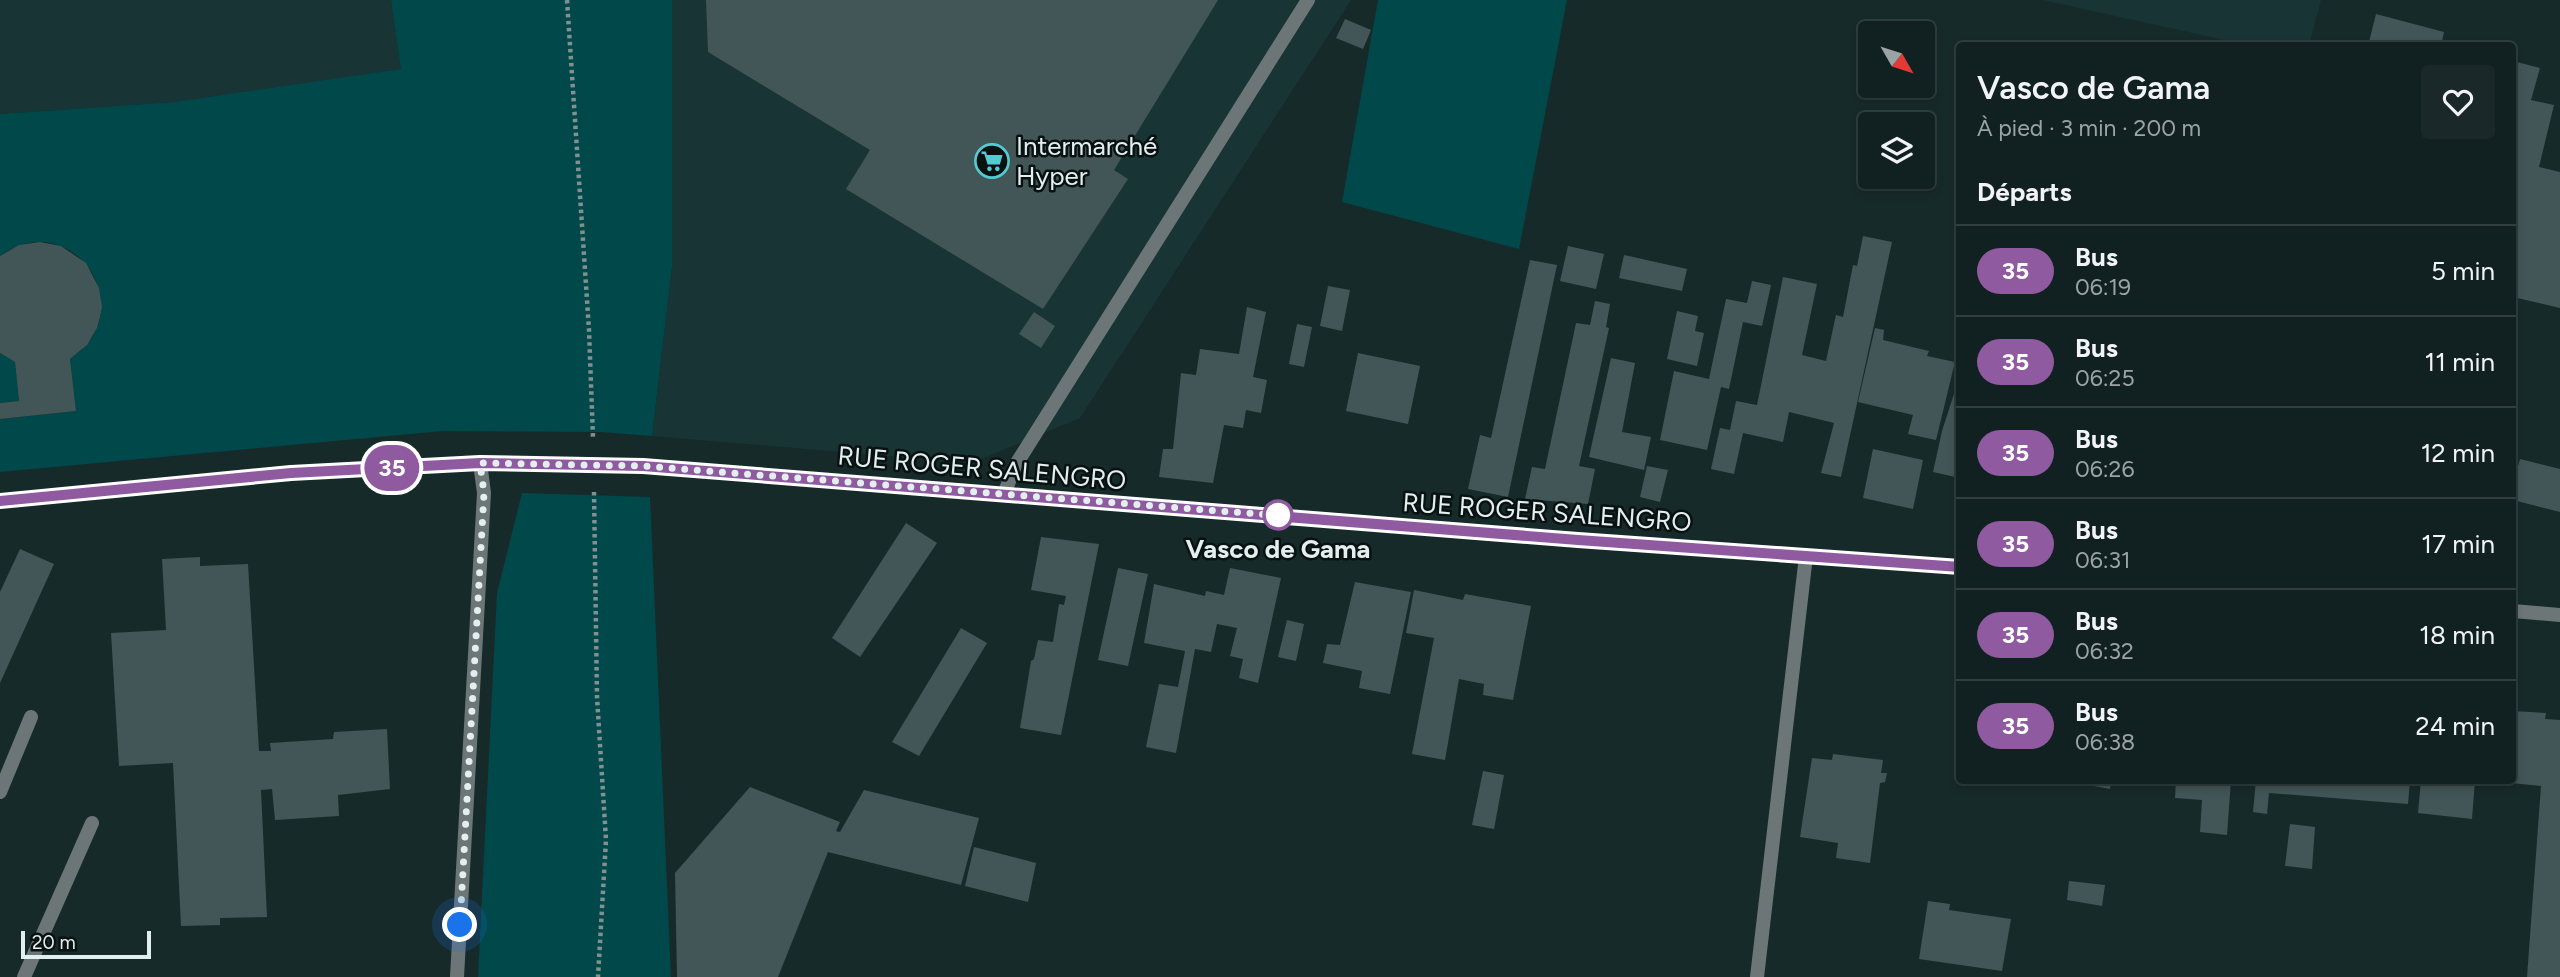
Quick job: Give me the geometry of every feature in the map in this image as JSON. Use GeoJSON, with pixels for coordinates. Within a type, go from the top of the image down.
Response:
{"type":"FeatureCollection","features":[{"type":"Feature","properties":{"kind":"street"},"geometry":{"type":"LineString","coordinates":[[1004,494],[1015,466],[1308,0]]}},
{"type":"Feature","properties":{"kind":"street","name":"RUE ROGER SALENGRO"},"geometry":{"type":"LineString","coordinates":[[0,501],[291,473],[480,463],[643,466],[1956,567]]}},
{"type":"Feature","properties":{"kind":"street"},"geometry":{"type":"LineString","coordinates":[[457,977],[484,493],[480,463]]}},
{"type":"Feature","properties":{"kind":"street"},"geometry":{"type":"LineString","coordinates":[[1757,977],[1806,556]]}},
{"type":"Feature","properties":{"kind":"street"},"geometry":{"type":"LineString","coordinates":[[2516,611],[2560,615]]}},
{"type":"Feature","properties":{"kind":"street"},"geometry":{"type":"LineString","coordinates":[[0,792],[31,717]]}},
{"type":"Feature","properties":{"kind":"street"},"geometry":{"type":"LineString","coordinates":[[24,977],[92,823]]}},
{"type":"Feature","properties":{"kind":"path"},"geometry":{"type":"LineString","coordinates":[[568,0],[589,330],[597,697],[606,840],[598,977]]}},
{"type":"Feature","properties":{"kind":"shaded area"},"geometry":{"type":"Polygon","coordinates":[[[0,0],[391,0],[402,69],[174,102],[0,114],[0,0]]]}},
{"type":"Feature","properties":{"kind":"shaded area"},"geometry":{"type":"Polygon","coordinates":[[[391,0],[672,0],[672,267],[652,436],[601,432],[443,431],[0,472],[0,408],[1,419],[76,411],[70,359],[91,338],[100,315],[99,291],[90,270],[73,253],[52,243],[27,243],[0,256],[0,114],[174,102],[401,69],[391,0]]]}},
{"type":"Feature","properties":{"kind":"shaded area"},"geometry":{"type":"Polygon","coordinates":[[[672,0],[1351,0],[1080,418],[972,463],[652,436],[672,267],[672,0]]]}},
{"type":"Feature","properties":{"kind":"shaded area"},"geometry":{"type":"Polygon","coordinates":[[[1378,0],[1567,0],[1519,249],[1342,202],[1378,0]]]}},
{"type":"Feature","properties":{"kind":"shaded area"},"geometry":{"type":"Polygon","coordinates":[[[2043,0],[2321,0],[2310,42],[2233,42],[2043,0]]]}},
{"type":"Feature","properties":{"kind":"shaded area"},"geometry":{"type":"Polygon","coordinates":[[[0,353],[15,362],[19,401],[0,403],[0,353]]]}},
{"type":"Feature","properties":{"kind":"shaded area"},"geometry":{"type":"Polygon","coordinates":[[[522,493],[650,497],[671,977],[478,977],[497,593],[522,493]]]}},
{"type":"Feature","properties":{"kind":"building","name":"Intermarché Hyper"},"geometry":{"type":"Polygon","coordinates":[[[706,0],[1218,0],[1114,170],[1128,179],[1043,309],[846,189],[870,150],[708,52],[706,0]]]}},
{"type":"Feature","properties":{"kind":"building"},"geometry":{"type":"Polygon","coordinates":[[[2376,14],[2444,32],[2442,42],[2369,42],[2376,14]]]}},
{"type":"Feature","properties":{"kind":"building"},"geometry":{"type":"Polygon","coordinates":[[[1345,19],[1371,30],[1363,49],[1336,38],[1345,19]]]}},
{"type":"Feature","properties":{"kind":"building"},"geometry":{"type":"Polygon","coordinates":[[[2516,62],[2540,68],[2531,100],[2554,105],[2539,167],[2560,172],[2560,308],[2516,298],[2516,62]]]}},
{"type":"Feature","properties":{"kind":"building"},"geometry":{"type":"Polygon","coordinates":[[[1863,236],[1892,242],[1841,477],[1821,473],[1834,423],[1789,412],[1783,442],[1743,433],[1734,474],[1711,469],[1720,428],[1730,430],[1736,401],[1757,405],[1783,277],[1817,284],[1802,355],[1826,361],[1836,315],[1843,317],[1853,265],[1857,266],[1863,236]]]}},
{"type":"Feature","properties":{"kind":"building"},"geometry":{"type":"Polygon","coordinates":[[[40,242],[61,246],[86,263],[99,288],[102,307],[100,317],[87,345],[70,359],[76,411],[0,419],[0,403],[19,401],[15,362],[0,353],[0,256],[19,245],[40,242]]]}},
{"type":"Feature","properties":{"kind":"building"},"geometry":{"type":"Polygon","coordinates":[[[1568,246],[1604,254],[1596,289],[1560,281],[1568,246]]]}},
{"type":"Feature","properties":{"kind":"building"},"geometry":{"type":"Polygon","coordinates":[[[1624,255],[1687,269],[1682,291],[1619,278],[1624,255]]]}},
{"type":"Feature","properties":{"kind":"building"},"geometry":{"type":"Polygon","coordinates":[[[1530,260],[1557,265],[1508,497],[1468,489],[1480,435],[1491,438],[1530,260]]]}},
{"type":"Feature","properties":{"kind":"building"},"geometry":{"type":"Polygon","coordinates":[[[1752,281],[1771,285],[1762,326],[1743,322],[1729,389],[1721,387],[1707,450],[1660,440],[1674,371],[1709,379],[1726,299],[1747,303],[1752,281]]]}},
{"type":"Feature","properties":{"kind":"building"},"geometry":{"type":"Polygon","coordinates":[[[1328,286],[1350,290],[1342,331],[1320,326],[1328,286]]]}},
{"type":"Feature","properties":{"kind":"building"},"geometry":{"type":"Polygon","coordinates":[[[1595,301],[1610,304],[1606,327],[1609,328],[1579,466],[1595,469],[1588,504],[1525,499],[1532,467],[1545,469],[1576,323],[1590,325],[1595,301]]]}},
{"type":"Feature","properties":{"kind":"building"},"geometry":{"type":"Polygon","coordinates":[[[1247,307],[1266,312],[1253,377],[1267,380],[1261,413],[1246,410],[1243,428],[1224,425],[1213,483],[1159,477],[1163,449],[1173,449],[1181,373],[1196,375],[1200,349],[1239,354],[1247,307]]]}},
{"type":"Feature","properties":{"kind":"building"},"geometry":{"type":"Polygon","coordinates":[[[1677,311],[1698,316],[1695,331],[1704,333],[1697,366],[1667,359],[1677,311]]]}},
{"type":"Feature","properties":{"kind":"building"},"geometry":{"type":"Polygon","coordinates":[[[1034,312],[1055,326],[1041,348],[1019,334],[1034,312]]]}},
{"type":"Feature","properties":{"kind":"building"},"geometry":{"type":"Polygon","coordinates":[[[1297,324],[1312,327],[1304,367],[1289,364],[1297,324]]]}},
{"type":"Feature","properties":{"kind":"building"},"geometry":{"type":"Polygon","coordinates":[[[1875,328],[1884,330],[1883,340],[1929,351],[1927,356],[1955,362],[1936,440],[1908,434],[1913,415],[1858,402],[1875,328]]]}},
{"type":"Feature","properties":{"kind":"building"},"geometry":{"type":"Polygon","coordinates":[[[1358,353],[1420,366],[1408,424],[1346,411],[1358,353]]]}},
{"type":"Feature","properties":{"kind":"building"},"geometry":{"type":"Polygon","coordinates":[[[1611,358],[1635,363],[1622,432],[1651,437],[1644,470],[1589,457],[1611,358]]]}},
{"type":"Feature","properties":{"kind":"building"},"geometry":{"type":"Polygon","coordinates":[[[1956,387],[1956,477],[1933,472],[1956,387]]]}},
{"type":"Feature","properties":{"kind":"building"},"geometry":{"type":"Polygon","coordinates":[[[1873,449],[1923,460],[1913,509],[1863,498],[1873,449]]]}},
{"type":"Feature","properties":{"kind":"building"},"geometry":{"type":"Polygon","coordinates":[[[2520,459],[2560,469],[2560,512],[2516,501],[2516,473],[2520,459]]]}},
{"type":"Feature","properties":{"kind":"building"},"geometry":{"type":"Polygon","coordinates":[[[1647,466],[1668,470],[1660,502],[1640,497],[1647,466]]]}},
{"type":"Feature","properties":{"kind":"building"},"geometry":{"type":"Polygon","coordinates":[[[906,523],[937,543],[860,657],[832,638],[906,523]]]}},
{"type":"Feature","properties":{"kind":"building"},"geometry":{"type":"Polygon","coordinates":[[[1041,537],[1099,544],[1061,735],[1020,728],[1031,661],[1034,659],[1038,640],[1053,642],[1059,604],[1064,605],[1066,596],[1031,590],[1041,537]]]}},
{"type":"Feature","properties":{"kind":"building"},"geometry":{"type":"Polygon","coordinates":[[[20,549],[54,564],[0,683],[0,592],[20,549]]]}},
{"type":"Feature","properties":{"kind":"building"},"geometry":{"type":"Polygon","coordinates":[[[200,557],[200,566],[248,564],[259,751],[271,751],[270,743],[333,739],[334,732],[387,729],[390,789],[338,795],[339,816],[275,820],[272,789],[261,790],[267,917],[220,918],[220,925],[181,926],[173,763],[119,766],[111,633],[166,630],[162,559],[200,557]]]}},
{"type":"Feature","properties":{"kind":"building"},"geometry":{"type":"Polygon","coordinates":[[[1118,568],[1148,574],[1128,666],[1098,660],[1118,568]]]}},
{"type":"Feature","properties":{"kind":"building"},"geometry":{"type":"Polygon","coordinates":[[[1230,568],[1281,578],[1258,683],[1239,678],[1243,659],[1230,656],[1237,628],[1217,624],[1211,652],[1195,649],[1176,753],[1146,747],[1159,684],[1178,687],[1185,651],[1144,643],[1154,584],[1205,596],[1206,591],[1224,595],[1230,568]]]}},
{"type":"Feature","properties":{"kind":"building"},"geometry":{"type":"Polygon","coordinates":[[[1355,582],[1411,592],[1390,694],[1359,688],[1362,671],[1323,663],[1327,644],[1340,645],[1355,582]]]}},
{"type":"Feature","properties":{"kind":"building"},"geometry":{"type":"Polygon","coordinates":[[[1414,590],[1463,600],[1465,594],[1531,606],[1513,700],[1483,695],[1484,684],[1459,679],[1445,760],[1412,754],[1434,638],[1406,633],[1414,590]]]}},
{"type":"Feature","properties":{"kind":"building"},"geometry":{"type":"Polygon","coordinates":[[[1287,620],[1304,624],[1296,661],[1278,657],[1287,620]]]}},
{"type":"Feature","properties":{"kind":"building"},"geometry":{"type":"Polygon","coordinates":[[[961,628],[987,643],[919,756],[892,742],[961,628]]]}},
{"type":"Feature","properties":{"kind":"building"},"geometry":{"type":"Polygon","coordinates":[[[2516,711],[2546,713],[2545,719],[2560,720],[2560,977],[2527,977],[2541,786],[2516,784],[2516,711]]]}},
{"type":"Feature","properties":{"kind":"building"},"geometry":{"type":"Polygon","coordinates":[[[1833,754],[1883,760],[1881,773],[1887,773],[1885,782],[1880,783],[1870,863],[1836,858],[1838,843],[1800,837],[1812,758],[1832,760],[1833,754]]]}},
{"type":"Feature","properties":{"kind":"building"},"geometry":{"type":"Polygon","coordinates":[[[1483,771],[1504,775],[1494,829],[1472,825],[1483,771]]]}},
{"type":"Feature","properties":{"kind":"building"},"geometry":{"type":"Polygon","coordinates":[[[2083,784],[2111,784],[2110,789],[2083,784]]]}},
{"type":"Feature","properties":{"kind":"building"},"geometry":{"type":"Polygon","coordinates":[[[2176,784],[2231,784],[2227,835],[2200,832],[2202,800],[2175,798],[2176,784]]]}},
{"type":"Feature","properties":{"kind":"building"},"geometry":{"type":"Polygon","coordinates":[[[2256,784],[2410,784],[2408,804],[2269,793],[2267,814],[2253,812],[2256,784]]]}},
{"type":"Feature","properties":{"kind":"building"},"geometry":{"type":"Polygon","coordinates":[[[2421,784],[2475,784],[2472,819],[2418,813],[2421,784]]]}},
{"type":"Feature","properties":{"kind":"building"},"geometry":{"type":"Polygon","coordinates":[[[750,787],[840,822],[836,831],[840,832],[864,790],[979,818],[961,885],[828,852],[778,977],[677,977],[675,873],[750,787]]]}},
{"type":"Feature","properties":{"kind":"building"},"geometry":{"type":"Polygon","coordinates":[[[2290,824],[2315,827],[2312,869],[2285,866],[2290,824]]]}},
{"type":"Feature","properties":{"kind":"building"},"geometry":{"type":"Polygon","coordinates":[[[974,847],[1036,863],[1028,902],[965,886],[974,847]]]}},
{"type":"Feature","properties":{"kind":"building"},"geometry":{"type":"Polygon","coordinates":[[[2069,881],[2105,885],[2102,906],[2067,900],[2069,881]]]}},
{"type":"Feature","properties":{"kind":"building"},"geometry":{"type":"Polygon","coordinates":[[[1928,901],[1950,904],[1949,910],[2011,919],[2002,971],[1919,959],[1928,901]]]}},
{"type":"Feature","properties":{"kind":"bus line","name":"35"},"geometry":{"type":"LineString","coordinates":[[0,501],[291,473],[480,463],[643,466],[1578,540],[1956,567]]}},
{"type":"Feature","properties":{"kind":"place","name":"Intermarché Hyper"},"geometry":{"type":"Point","coordinates":[992,161]}},
{"type":"Feature","properties":{"kind":"place","name":"Vasco de Gama"},"geometry":{"type":"Point","coordinates":[1278,515]}},
{"type":"Feature","properties":{"kind":"route"},"geometry":{"type":"LineString","coordinates":[[460,925],[484,493],[480,463],[643,466],[1284,516],[1278,515]]}}]}
